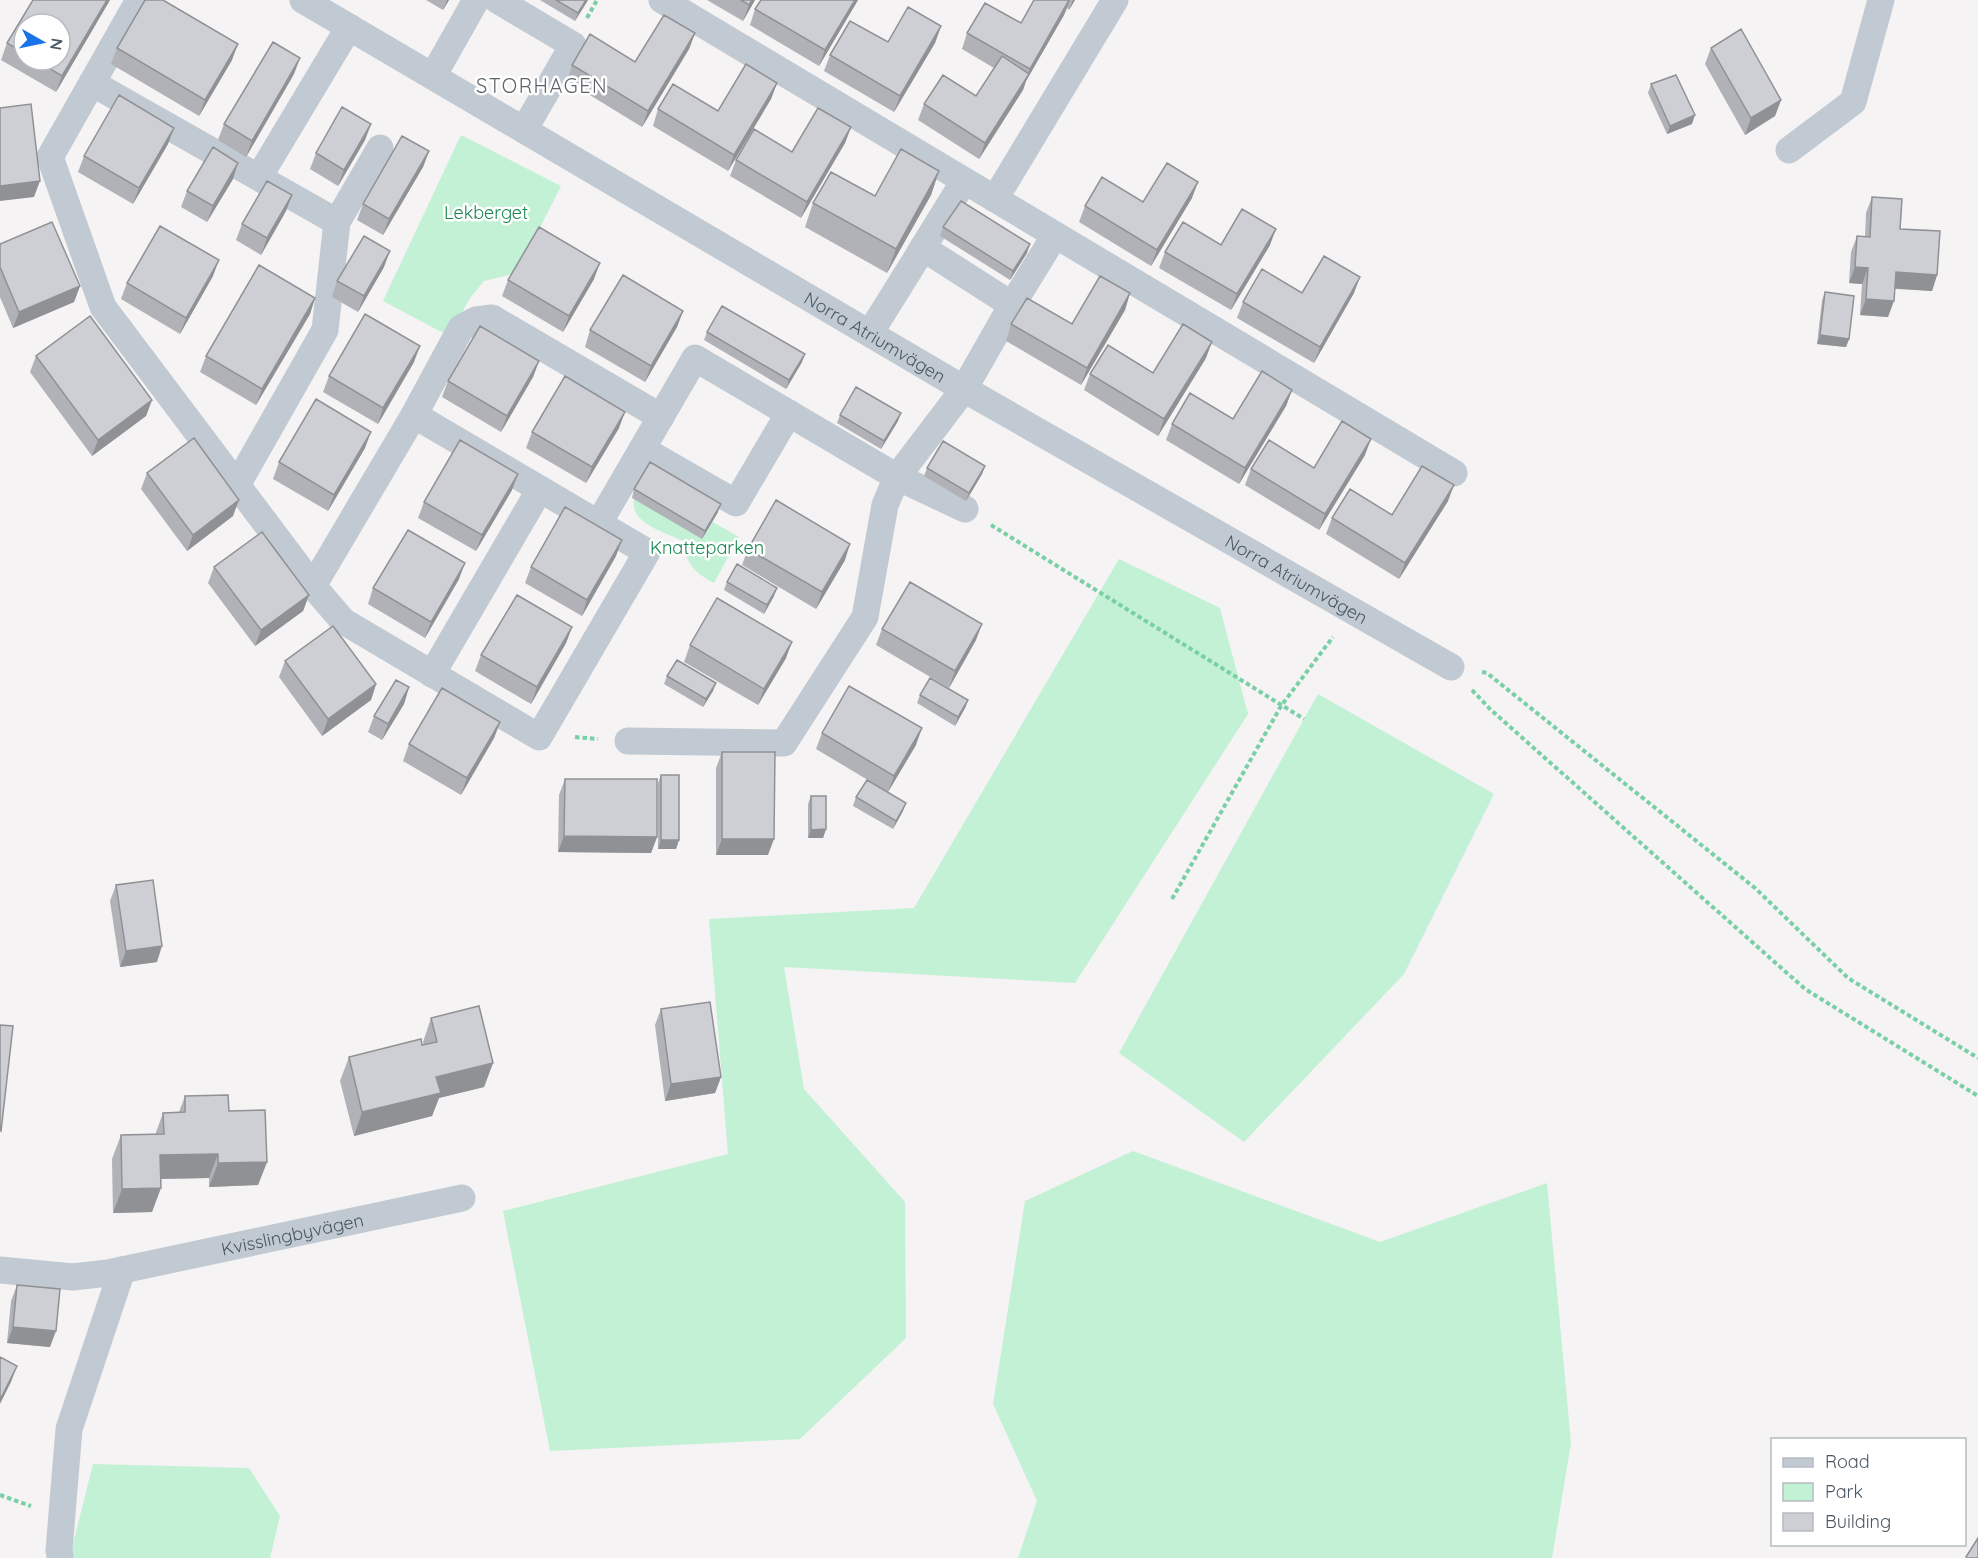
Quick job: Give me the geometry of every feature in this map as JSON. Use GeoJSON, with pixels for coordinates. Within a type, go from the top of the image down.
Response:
{"type":"FeatureCollection","features":[{"type":"Feature","properties":{"kind":"street"},"geometry":{"type":"LineString","coordinates":[[139,0],[50,158],[103,307],[313,586],[343,621],[539,737],[648,552],[414,416]]}},
{"type":"Feature","properties":{"kind":"street","name":"Norra Atriumvägen"},"geometry":{"type":"LineString","coordinates":[[303,0],[964,389],[1451,667]]}},
{"type":"Feature","properties":{"kind":"street"},"geometry":{"type":"LineString","coordinates":[[433,76],[476,0]]}},
{"type":"Feature","properties":{"kind":"street"},"geometry":{"type":"LineString","coordinates":[[496,0],[573,45],[524,130]]}},
{"type":"Feature","properties":{"kind":"street"},"geometry":{"type":"LineString","coordinates":[[662,0],[1454,473]]}},
{"type":"Feature","properties":{"kind":"street"},"geometry":{"type":"LineString","coordinates":[[995,199],[1115,0]]}},
{"type":"Feature","properties":{"kind":"street"},"geometry":{"type":"LineString","coordinates":[[1789,150],[1853,102],[1881,0]]}},
{"type":"Feature","properties":{"kind":"street"},"geometry":{"type":"LineString","coordinates":[[259,177],[349,27]]}},
{"type":"Feature","properties":{"kind":"street"},"geometry":{"type":"LineString","coordinates":[[92,82],[337,222]]}},
{"type":"Feature","properties":{"kind":"street"},"geometry":{"type":"LineString","coordinates":[[237,485],[325,330],[337,222],[380,148]]}},
{"type":"Feature","properties":{"kind":"street"},"geometry":{"type":"LineString","coordinates":[[870,333],[964,181]]}},
{"type":"Feature","properties":{"kind":"street"},"geometry":{"type":"LineString","coordinates":[[628,741],[784,743],[865,617],[885,505],[897,477],[964,389],[1055,235]]}},
{"type":"Feature","properties":{"kind":"street"},"geometry":{"type":"LineString","coordinates":[[919,254],[923,248],[1012,305]]}},
{"type":"Feature","properties":{"kind":"street"},"geometry":{"type":"LineString","coordinates":[[313,586],[414,416],[461,328],[476,320],[492,318],[661,417]]}},
{"type":"Feature","properties":{"kind":"street"},"geometry":{"type":"LineString","coordinates":[[598,524],[695,358],[897,477],[965,508]]}},
{"type":"Feature","properties":{"kind":"street"},"geometry":{"type":"LineString","coordinates":[[642,448],[736,503],[789,413]]}},
{"type":"Feature","properties":{"kind":"street"},"geometry":{"type":"LineString","coordinates":[[432,674],[540,489]]}},
{"type":"Feature","properties":{"kind":"street","name":"Kvisslingbyvägen"},"geometry":{"type":"LineString","coordinates":[[0,1270],[73,1277],[122,1270],[462,1198]]}},
{"type":"Feature","properties":{"kind":"street"},"geometry":{"type":"LineString","coordinates":[[60,1558],[69,1429],[122,1270]]}},
{"type":"Feature","properties":{"kind":"path"},"geometry":{"type":"LineString","coordinates":[[965,508],[1304,719]]}},
{"type":"Feature","properties":{"kind":"path"},"geometry":{"type":"LineString","coordinates":[[1172,899],[1281,706],[1338,630],[1350,609]]}},
{"type":"Feature","properties":{"kind":"path"},"geometry":{"type":"LineString","coordinates":[[1451,667],[1487,673],[1755,888],[1848,978],[1978,1058]]}},
{"type":"Feature","properties":{"kind":"path"},"geometry":{"type":"LineString","coordinates":[[1451,667],[1491,710],[1805,989],[1978,1096]]}},
{"type":"Feature","properties":{"kind":"path"},"geometry":{"type":"LineString","coordinates":[[539,737],[628,741]]}},
{"type":"Feature","properties":{"kind":"green space","name":"Lekberget"},"geometry":{"type":"Polygon","coordinates":[[[461,135],[561,186],[517,273],[484,281],[470,298],[449,336],[383,301],[461,135]]]}},
{"type":"Feature","properties":{"kind":"green space","name":"Knatteparken"},"geometry":{"type":"Polygon","coordinates":[[[645,483],[739,537],[714,583],[692,567],[686,556],[683,541],[659,531],[637,515],[634,500],[645,483]]]}},
{"type":"Feature","properties":{"kind":"green space"},"geometry":{"type":"Polygon","coordinates":[[[1119,559],[1220,608],[1248,714],[1075,983],[784,967],[804,1089],[905,1202],[906,1338],[800,1439],[550,1451],[503,1211],[728,1154],[709,919],[914,908],[1119,559]]]}},
{"type":"Feature","properties":{"kind":"green space"},"geometry":{"type":"Polygon","coordinates":[[[1318,694],[1494,794],[1404,974],[1244,1142],[1119,1053],[1318,694]]]}},
{"type":"Feature","properties":{"kind":"green space"},"geometry":{"type":"Polygon","coordinates":[[[1133,1151],[1380,1242],[1547,1183],[1571,1443],[1552,1558],[1018,1558],[1037,1501],[993,1404],[1025,1201],[1133,1151]]]}},
{"type":"Feature","properties":{"kind":"green space"},"geometry":{"type":"Polygon","coordinates":[[[93,1464],[249,1468],[280,1516],[270,1558],[73,1558],[72,1548],[93,1464]]]}},
{"type":"Feature","properties":{"kind":"building"},"geometry":{"type":"Polygon","coordinates":[[[33,0],[107,0],[72,59],[72,12],[26,12],[33,0]]]}},
{"type":"Feature","properties":{"kind":"building"},"geometry":{"type":"Polygon","coordinates":[[[145,0],[163,0],[238,44],[205,100],[117,48],[145,0]]]}},
{"type":"Feature","properties":{"kind":"building"},"geometry":{"type":"Polygon","coordinates":[[[556,0],[586,0],[578,13],[556,0]]]}},
{"type":"Feature","properties":{"kind":"building"},"geometry":{"type":"Polygon","coordinates":[[[741,0],[752,0],[749,5],[741,0]]]}},
{"type":"Feature","properties":{"kind":"building"},"geometry":{"type":"Polygon","coordinates":[[[761,0],[855,0],[825,50],[755,9],[761,0]]]}},
{"type":"Feature","properties":{"kind":"building"},"geometry":{"type":"Polygon","coordinates":[[[1034,0],[1069,0],[1030,69],[967,33],[985,3],[1021,23],[1034,0]]]}},
{"type":"Feature","properties":{"kind":"building"},"geometry":{"type":"Polygon","coordinates":[[[908,7],[941,26],[900,96],[830,55],[850,21],[888,42],[908,7]]]}},
{"type":"Feature","properties":{"kind":"building"},"geometry":{"type":"Polygon","coordinates":[[[664,15],[695,33],[648,111],[572,65],[590,34],[635,62],[664,15]]]}},
{"type":"Feature","properties":{"kind":"building"},"geometry":{"type":"Polygon","coordinates":[[[1741,29],[1781,100],[1751,118],[1711,48],[1741,29]]]}},
{"type":"Feature","properties":{"kind":"building"},"geometry":{"type":"Polygon","coordinates":[[[12,35],[12,46],[7,43],[12,35]]]}},
{"type":"Feature","properties":{"kind":"building"},"geometry":{"type":"Polygon","coordinates":[[[273,42],[300,58],[252,141],[224,124],[273,42]]]}},
{"type":"Feature","properties":{"kind":"building"},"geometry":{"type":"Polygon","coordinates":[[[1002,56],[1029,74],[985,143],[924,104],[943,75],[976,96],[1002,56]]]}},
{"type":"Feature","properties":{"kind":"building"},"geometry":{"type":"Polygon","coordinates":[[[746,64],[777,83],[734,155],[658,109],[673,84],[718,111],[746,64]]]}},
{"type":"Feature","properties":{"kind":"building"},"geometry":{"type":"Polygon","coordinates":[[[1676,75],[1695,115],[1670,126],[1651,84],[1676,75]]]}},
{"type":"Feature","properties":{"kind":"building"},"geometry":{"type":"Polygon","coordinates":[[[119,95],[174,128],[139,188],[84,156],[119,95]]]}},
{"type":"Feature","properties":{"kind":"building"},"geometry":{"type":"Polygon","coordinates":[[[31,104],[40,181],[0,186],[0,108],[31,104]]]}},
{"type":"Feature","properties":{"kind":"building"},"geometry":{"type":"Polygon","coordinates":[[[342,107],[371,124],[344,170],[316,153],[342,107]]]}},
{"type":"Feature","properties":{"kind":"building"},"geometry":{"type":"Polygon","coordinates":[[[818,108],[851,127],[807,202],[736,160],[754,129],[792,152],[818,108]]]}},
{"type":"Feature","properties":{"kind":"building"},"geometry":{"type":"Polygon","coordinates":[[[402,136],[429,151],[389,219],[363,204],[402,136]]]}},
{"type":"Feature","properties":{"kind":"building"},"geometry":{"type":"Polygon","coordinates":[[[213,147],[238,163],[213,206],[187,191],[213,147]]]}},
{"type":"Feature","properties":{"kind":"building"},"geometry":{"type":"Polygon","coordinates":[[[901,149],[939,171],[896,249],[813,203],[831,172],[875,196],[901,149]]]}},
{"type":"Feature","properties":{"kind":"building"},"geometry":{"type":"Polygon","coordinates":[[[1167,163],[1198,182],[1157,250],[1085,206],[1102,177],[1143,202],[1167,163]]]}},
{"type":"Feature","properties":{"kind":"building"},"geometry":{"type":"Polygon","coordinates":[[[267,181],[292,195],[267,238],[242,224],[267,181]]]}},
{"type":"Feature","properties":{"kind":"building"},"geometry":{"type":"Polygon","coordinates":[[[1872,197],[1902,199],[1900,229],[1940,231],[1937,275],[1896,272],[1894,301],[1866,299],[1868,268],[1855,267],[1857,236],[1870,237],[1872,197]]]}},
{"type":"Feature","properties":{"kind":"building"},"geometry":{"type":"Polygon","coordinates":[[[961,201],[1030,244],[1013,271],[943,227],[961,201]]]}},
{"type":"Feature","properties":{"kind":"building"},"geometry":{"type":"Polygon","coordinates":[[[1242,209],[1276,229],[1237,294],[1165,252],[1183,222],[1221,245],[1242,209]]]}},
{"type":"Feature","properties":{"kind":"building"},"geometry":{"type":"Polygon","coordinates":[[[52,222],[80,286],[19,312],[0,267],[0,244],[52,222]]]}},
{"type":"Feature","properties":{"kind":"building"},"geometry":{"type":"Polygon","coordinates":[[[160,226],[219,260],[186,318],[127,283],[160,226]]]}},
{"type":"Feature","properties":{"kind":"building"},"geometry":{"type":"Polygon","coordinates":[[[539,227],[600,263],[569,316],[508,280],[539,227]]]}},
{"type":"Feature","properties":{"kind":"building"},"geometry":{"type":"Polygon","coordinates":[[[364,236],[390,251],[364,296],[337,281],[364,236]]]}},
{"type":"Feature","properties":{"kind":"building"},"geometry":{"type":"Polygon","coordinates":[[[1324,256],[1360,277],[1320,347],[1243,302],[1262,269],[1302,293],[1324,256]]]}},
{"type":"Feature","properties":{"kind":"building"},"geometry":{"type":"Polygon","coordinates":[[[259,265],[315,298],[262,389],[206,356],[259,265]]]}},
{"type":"Feature","properties":{"kind":"building"},"geometry":{"type":"Polygon","coordinates":[[[623,275],[683,311],[651,366],[590,330],[623,275]]]}},
{"type":"Feature","properties":{"kind":"building"},"geometry":{"type":"Polygon","coordinates":[[[1100,276],[1130,293],[1087,368],[1011,324],[1027,298],[1072,324],[1100,276]]]}},
{"type":"Feature","properties":{"kind":"building"},"geometry":{"type":"Polygon","coordinates":[[[1825,292],[1854,296],[1849,339],[1820,335],[1825,292]]]}},
{"type":"Feature","properties":{"kind":"building"},"geometry":{"type":"Polygon","coordinates":[[[722,306],[805,354],[789,380],[707,332],[722,306]]]}},
{"type":"Feature","properties":{"kind":"building"},"geometry":{"type":"Polygon","coordinates":[[[365,314],[420,346],[383,408],[329,376],[365,314]]]}},
{"type":"Feature","properties":{"kind":"building"},"geometry":{"type":"Polygon","coordinates":[[[90,316],[152,400],[98,440],[36,356],[90,316]]]}},
{"type":"Feature","properties":{"kind":"building"},"geometry":{"type":"Polygon","coordinates":[[[1183,324],[1212,342],[1164,419],[1090,374],[1108,345],[1153,373],[1183,324]]]}},
{"type":"Feature","properties":{"kind":"building"},"geometry":{"type":"Polygon","coordinates":[[[480,326],[539,361],[507,416],[448,381],[480,326]]]}},
{"type":"Feature","properties":{"kind":"building"},"geometry":{"type":"Polygon","coordinates":[[[1262,371],[1292,390],[1245,468],[1172,424],[1190,393],[1233,419],[1262,371]]]}},
{"type":"Feature","properties":{"kind":"building"},"geometry":{"type":"Polygon","coordinates":[[[565,376],[625,412],[592,467],[532,432],[565,376]]]}},
{"type":"Feature","properties":{"kind":"building"},"geometry":{"type":"Polygon","coordinates":[[[856,387],[901,413],[884,441],[840,415],[856,387]]]}},
{"type":"Feature","properties":{"kind":"building"},"geometry":{"type":"Polygon","coordinates":[[[316,399],[371,432],[334,495],[279,462],[316,399]]]}},
{"type":"Feature","properties":{"kind":"building"},"geometry":{"type":"Polygon","coordinates":[[[1342,421],[1371,439],[1325,514],[1251,469],[1269,440],[1314,468],[1342,421]]]}},
{"type":"Feature","properties":{"kind":"building"},"geometry":{"type":"Polygon","coordinates":[[[194,438],[239,500],[193,535],[147,473],[194,438]]]}},
{"type":"Feature","properties":{"kind":"building"},"geometry":{"type":"Polygon","coordinates":[[[460,440],[518,474],[482,535],[424,502],[460,440]]]}},
{"type":"Feature","properties":{"kind":"building"},"geometry":{"type":"Polygon","coordinates":[[[943,441],[985,466],[969,493],[927,468],[943,441]]]}},
{"type":"Feature","properties":{"kind":"building"},"geometry":{"type":"Polygon","coordinates":[[[650,462],[721,504],[705,531],[634,489],[650,462]]]}},
{"type":"Feature","properties":{"kind":"building"},"geometry":{"type":"Polygon","coordinates":[[[1422,466],[1454,485],[1405,563],[1332,518],[1350,489],[1392,515],[1422,466]]]}},
{"type":"Feature","properties":{"kind":"building"},"geometry":{"type":"Polygon","coordinates":[[[776,500],[850,544],[822,592],[748,549],[776,500]]]}},
{"type":"Feature","properties":{"kind":"building"},"geometry":{"type":"Polygon","coordinates":[[[565,507],[622,540],[587,600],[531,567],[565,507]]]}},
{"type":"Feature","properties":{"kind":"building"},"geometry":{"type":"Polygon","coordinates":[[[408,530],[465,563],[431,622],[373,588],[408,530]]]}},
{"type":"Feature","properties":{"kind":"building"},"geometry":{"type":"Polygon","coordinates":[[[262,532],[309,595],[261,630],[214,567],[262,532]]]}},
{"type":"Feature","properties":{"kind":"building"},"geometry":{"type":"Polygon","coordinates":[[[737,564],[777,588],[767,605],[727,582],[737,564]]]}},
{"type":"Feature","properties":{"kind":"building"},"geometry":{"type":"Polygon","coordinates":[[[910,582],[982,624],[955,671],[882,629],[910,582]]]}},
{"type":"Feature","properties":{"kind":"building"},"geometry":{"type":"Polygon","coordinates":[[[517,595],[572,627],[537,687],[481,655],[517,595]]]}},
{"type":"Feature","properties":{"kind":"building"},"geometry":{"type":"Polygon","coordinates":[[[717,598],[792,642],[764,689],[690,645],[717,598]]]}},
{"type":"Feature","properties":{"kind":"building"},"geometry":{"type":"Polygon","coordinates":[[[333,626],[376,684],[328,719],[285,661],[333,626]]]}},
{"type":"Feature","properties":{"kind":"building"},"geometry":{"type":"Polygon","coordinates":[[[677,660],[716,683],[706,699],[667,676],[677,660]]]}},
{"type":"Feature","properties":{"kind":"building"},"geometry":{"type":"Polygon","coordinates":[[[930,678],[968,700],[958,717],[920,695],[930,678]]]}},
{"type":"Feature","properties":{"kind":"building"},"geometry":{"type":"Polygon","coordinates":[[[396,680],[409,687],[388,724],[374,716],[396,680]]]}},
{"type":"Feature","properties":{"kind":"building"},"geometry":{"type":"Polygon","coordinates":[[[849,686],[922,728],[894,776],[822,733],[849,686]]]}},
{"type":"Feature","properties":{"kind":"building"},"geometry":{"type":"Polygon","coordinates":[[[442,688],[500,722],[467,778],[409,744],[442,688]]]}},
{"type":"Feature","properties":{"kind":"building"},"geometry":{"type":"Polygon","coordinates":[[[722,752],[775,752],[774,839],[722,839],[722,752]]]}},
{"type":"Feature","properties":{"kind":"building"},"geometry":{"type":"Polygon","coordinates":[[[661,775],[679,775],[679,840],[661,840],[661,775]]]}},
{"type":"Feature","properties":{"kind":"building"},"geometry":{"type":"Polygon","coordinates":[[[565,779],[657,779],[657,837],[564,836],[565,779]]]}},
{"type":"Feature","properties":{"kind":"building"},"geometry":{"type":"Polygon","coordinates":[[[867,780],[906,803],[896,821],[856,797],[867,780]]]}},
{"type":"Feature","properties":{"kind":"building"},"geometry":{"type":"Polygon","coordinates":[[[811,796],[826,796],[826,829],[811,830],[811,796]]]}},
{"type":"Feature","properties":{"kind":"building"},"geometry":{"type":"Polygon","coordinates":[[[153,880],[162,946],[126,951],[116,885],[153,880]]]}},
{"type":"Feature","properties":{"kind":"building"},"geometry":{"type":"Polygon","coordinates":[[[710,1002],[721,1077],[671,1084],[661,1009],[710,1002]]]}},
{"type":"Feature","properties":{"kind":"building"},"geometry":{"type":"Polygon","coordinates":[[[479,1006],[493,1063],[436,1077],[441,1093],[362,1112],[349,1057],[421,1039],[422,1045],[437,1042],[431,1018],[479,1006]]]}},
{"type":"Feature","properties":{"kind":"building"},"geometry":{"type":"Polygon","coordinates":[[[0,1025],[13,1026],[1,1131],[0,1130],[0,1025]]]}},
{"type":"Feature","properties":{"kind":"building"},"geometry":{"type":"Polygon","coordinates":[[[228,1095],[229,1111],[265,1110],[267,1162],[218,1163],[218,1154],[160,1155],[161,1188],[122,1189],[121,1135],[164,1134],[163,1113],[185,1112],[185,1096],[228,1095]]]}},
{"type":"Feature","properties":{"kind":"building"},"geometry":{"type":"Polygon","coordinates":[[[17,1285],[60,1289],[56,1331],[13,1327],[17,1285]]]}},
{"type":"Feature","properties":{"kind":"building"},"geometry":{"type":"Polygon","coordinates":[[[0,1357],[17,1366],[0,1400],[0,1357]]]}},
{"type":"Feature","properties":{"kind":"building"},"geometry":{"type":"Polygon","coordinates":[[[1978,1538],[1978,1558],[1967,1558],[1966,1557],[1978,1538]]]}},
{"type":"Feature","properties":{"kind":"district","name":"STORHAGEN"},"geometry":{"type":"Point","coordinates":[542,85]}}]}
